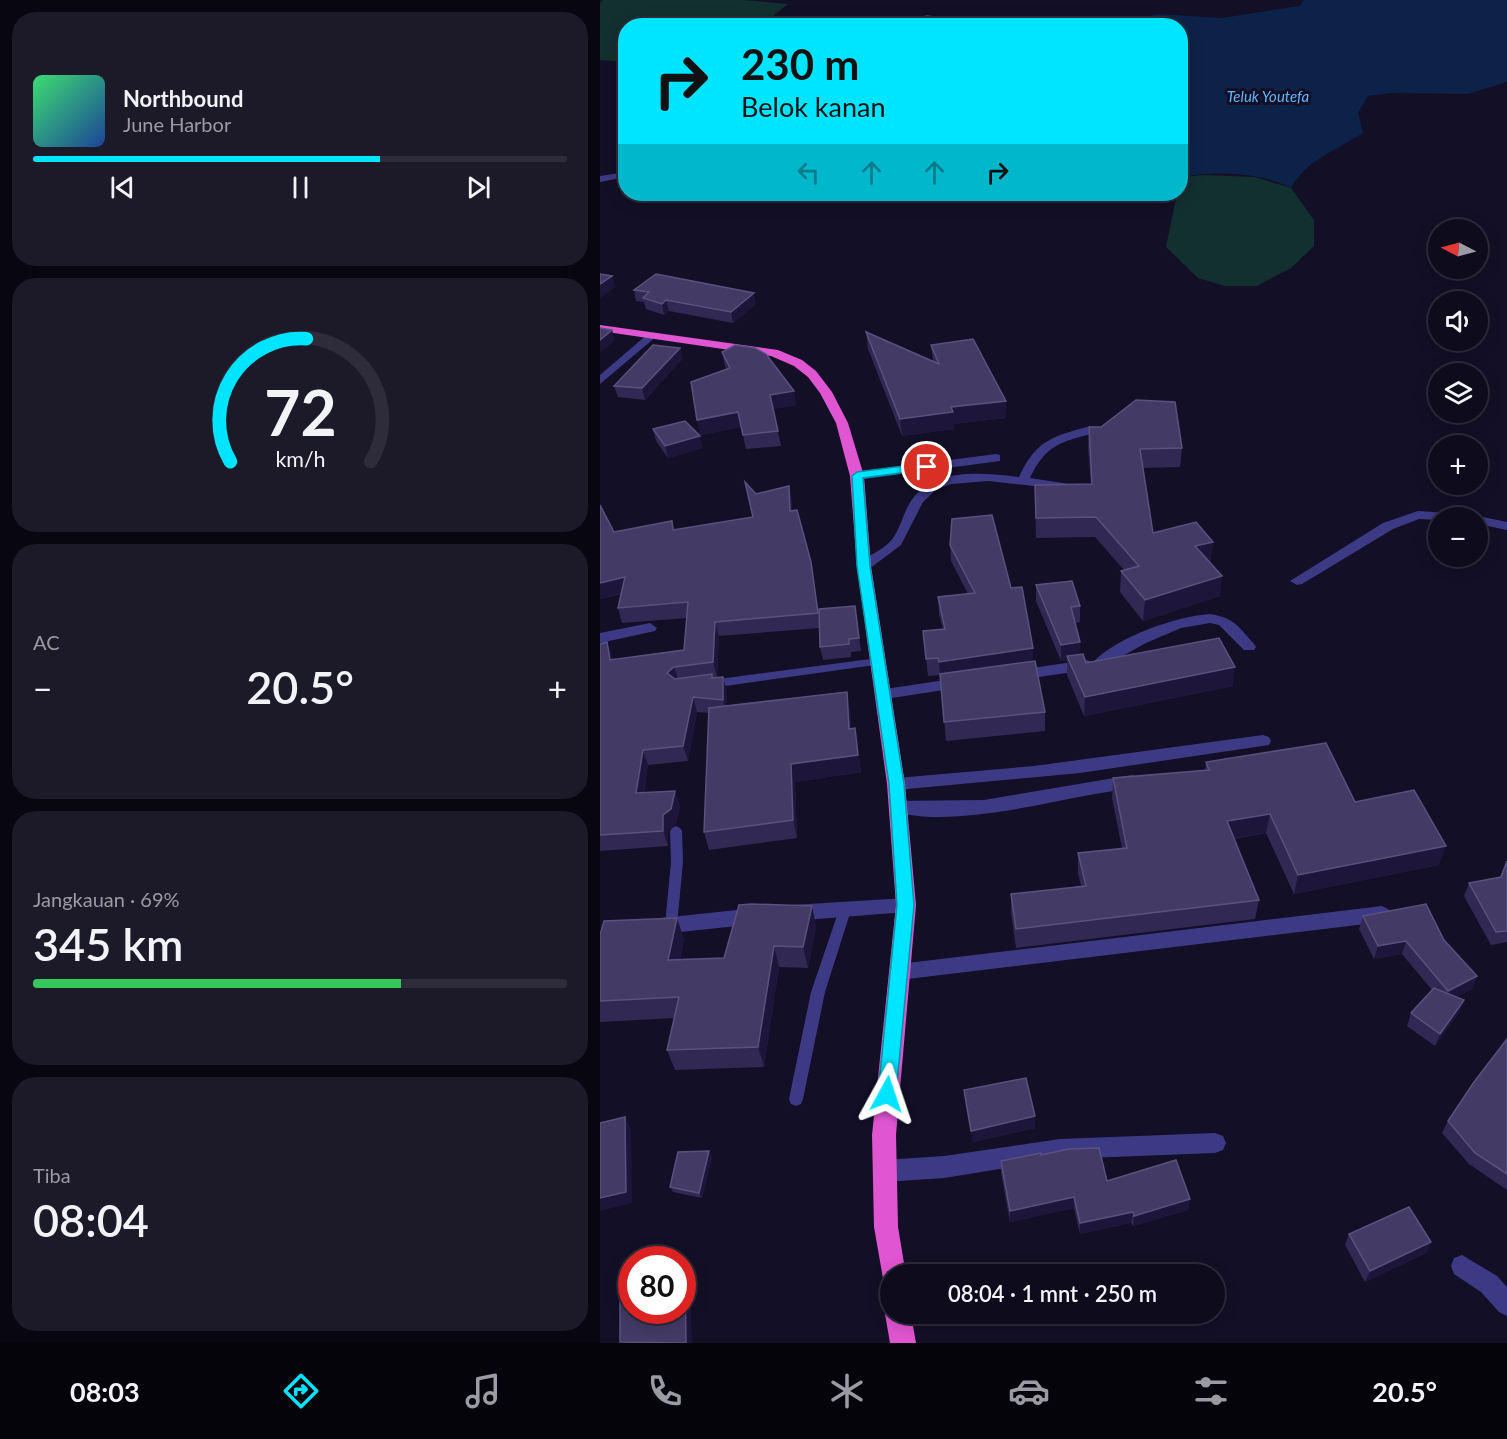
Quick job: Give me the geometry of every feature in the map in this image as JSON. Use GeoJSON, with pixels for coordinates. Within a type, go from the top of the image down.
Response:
{"type":"FeatureCollection","features":[{"type":"Feature","properties":{"kind":"highway"},"geometry":{"type":"LineString","coordinates":[[600,328],[774,353],[798,363],[812,374],[826,393],[842,423],[857,476],[864,566],[878,663],[885,694],[896,784],[906,905],[887,1094],[885,1227],[891,1264]]}},
{"type":"Feature","properties":{"kind":"highway"},"geometry":{"type":"LineString","coordinates":[[900,1324],[903,1343]]}},
{"type":"Feature","properties":{"kind":"street"},"geometry":{"type":"LineString","coordinates":[[921,18],[929,16]]}},
{"type":"Feature","properties":{"kind":"street"},"geometry":{"type":"LineString","coordinates":[[600,179],[618,176]]}},
{"type":"Feature","properties":{"kind":"street"},"geometry":{"type":"LineString","coordinates":[[600,381],[654,335]]}},
{"type":"Feature","properties":{"kind":"street"},"geometry":{"type":"LineString","coordinates":[[1023,483],[1040,448],[1052,440],[1091,430]]}},
{"type":"Feature","properties":{"kind":"street"},"geometry":{"type":"LineString","coordinates":[[857,476],[996,458]]}},
{"type":"Feature","properties":{"kind":"street"},"geometry":{"type":"LineString","coordinates":[[864,566],[891,548],[900,538],[919,499],[928,489],[941,482],[956,477],[1071,488]]}},
{"type":"Feature","properties":{"kind":"street"},"geometry":{"type":"LineString","coordinates":[[1297,581],[1388,526],[1418,515],[1428,516]]}},
{"type":"Feature","properties":{"kind":"street"},"geometry":{"type":"LineString","coordinates":[[1488,522],[1507,526]]}},
{"type":"Feature","properties":{"kind":"street"},"geometry":{"type":"LineString","coordinates":[[1099,664],[1119,649],[1158,631],[1210,620],[1224,621],[1250,647]]}},
{"type":"Feature","properties":{"kind":"street"},"geometry":{"type":"LineString","coordinates":[[600,638],[650,628]]}},
{"type":"Feature","properties":{"kind":"street"},"geometry":{"type":"LineString","coordinates":[[997,678],[1142,657]]}},
{"type":"Feature","properties":{"kind":"street"},"geometry":{"type":"LineString","coordinates":[[885,694],[975,681]]}},
{"type":"Feature","properties":{"kind":"street"},"geometry":{"type":"LineString","coordinates":[[896,784],[978,779],[1091,767],[1263,741]]}},
{"type":"Feature","properties":{"kind":"street"},"geometry":{"type":"LineString","coordinates":[[898,806],[939,811],[972,808],[1141,780]]}},
{"type":"Feature","properties":{"kind":"street"},"geometry":{"type":"LineString","coordinates":[[642,927],[846,907],[906,905]]}},
{"type":"Feature","properties":{"kind":"street"},"geometry":{"type":"LineString","coordinates":[[899,972],[1396,913]]}},
{"type":"Feature","properties":{"kind":"street"},"geometry":{"type":"LineString","coordinates":[[885,1171],[944,1167],[1060,1149],[1215,1143]]}},
{"type":"Feature","properties":{"kind":"street"},"geometry":{"type":"LineString","coordinates":[[1462,1266],[1489,1284],[1507,1304]]}},
{"type":"Feature","properties":{"kind":"lane"},"geometry":{"type":"LineString","coordinates":[[703,685],[878,663]]}},
{"type":"Feature","properties":{"kind":"lane"},"geometry":{"type":"LineString","coordinates":[[671,925],[677,862],[676,831]]}},
{"type":"Feature","properties":{"kind":"lane"},"geometry":{"type":"LineString","coordinates":[[796,1099],[818,992],[846,907]]}},
{"type":"Feature","properties":{"kind":"green space"},"geometry":{"type":"Polygon","coordinates":[[[603,0],[743,0],[788,4],[771,18],[618,18],[618,61],[600,60],[600,2],[603,0]]]}},
{"type":"Feature","properties":{"kind":"green space"},"geometry":{"type":"Polygon","coordinates":[[[1188,176],[1255,177],[1291,188],[1314,220],[1314,246],[1291,268],[1257,286],[1225,286],[1198,278],[1166,247],[1175,201],[1188,201],[1188,176]]]}},
{"type":"Feature","properties":{"kind":"water","name":"Teluk Youtefa"},"geometry":{"type":"Polygon","coordinates":[[[1304,0],[1507,0],[1507,82],[1468,94],[1391,93],[1368,96],[1358,113],[1363,133],[1323,156],[1297,178],[1291,188],[1265,179],[1237,174],[1188,176],[1188,18],[1141,18],[1158,14],[1222,18],[1299,6],[1304,0]]]}},
{"type":"Feature","properties":{"kind":"building"},"geometry":{"type":"Polygon","coordinates":[[[600,274],[612,276],[600,284],[600,274]]]}},
{"type":"Feature","properties":{"kind":"building"},"geometry":{"type":"Polygon","coordinates":[[[656,274],[754,293],[731,312],[666,300],[662,304],[643,298],[649,292],[634,290],[656,274]]]}},
{"type":"Feature","properties":{"kind":"building"},"geometry":{"type":"Polygon","coordinates":[[[600,328],[612,330],[600,340],[600,328]]]}},
{"type":"Feature","properties":{"kind":"building"},"geometry":{"type":"Polygon","coordinates":[[[866,332],[939,364],[931,345],[973,339],[1006,401],[951,407],[953,412],[900,419],[866,332]]]}},
{"type":"Feature","properties":{"kind":"building"},"geometry":{"type":"Polygon","coordinates":[[[653,345],[680,348],[642,388],[614,386],[653,345]]]}},
{"type":"Feature","properties":{"kind":"building"},"geometry":{"type":"Polygon","coordinates":[[[735,345],[755,348],[766,354],[794,391],[770,395],[778,431],[743,435],[738,412],[697,420],[691,382],[730,368],[722,352],[735,345]]]}},
{"type":"Feature","properties":{"kind":"building"},"geometry":{"type":"Polygon","coordinates":[[[1136,400],[1175,402],[1182,448],[1140,449],[1153,533],[1196,522],[1213,542],[1195,546],[1222,576],[1145,600],[1121,571],[1139,566],[1096,517],[1036,518],[1035,485],[1092,484],[1089,427],[1101,427],[1136,400]]]}},
{"type":"Feature","properties":{"kind":"building"},"geometry":{"type":"Polygon","coordinates":[[[685,421],[700,436],[665,446],[653,429],[685,421]]]}},
{"type":"Feature","properties":{"kind":"building"},"geometry":{"type":"Polygon","coordinates":[[[745,482],[756,494],[789,486],[790,511],[797,510],[811,562],[818,613],[715,622],[713,662],[674,667],[667,673],[675,679],[712,674],[712,678],[723,677],[723,700],[693,697],[683,746],[643,750],[636,793],[675,791],[671,809],[663,815],[663,831],[600,835],[600,644],[607,642],[610,660],[684,650],[688,602],[618,608],[625,577],[600,583],[600,505],[614,532],[672,521],[673,530],[753,517],[745,482]]]}},
{"type":"Feature","properties":{"kind":"building"},"geometry":{"type":"Polygon","coordinates":[[[992,515],[1011,588],[1022,587],[1033,648],[939,662],[938,658],[926,659],[923,631],[945,629],[938,597],[975,593],[950,545],[952,519],[992,515]]]}},
{"type":"Feature","properties":{"kind":"building"},"geometry":{"type":"Polygon","coordinates":[[[1072,581],[1080,606],[1071,607],[1080,642],[1061,645],[1036,585],[1072,581]]]}},
{"type":"Feature","properties":{"kind":"building"},"geometry":{"type":"Polygon","coordinates":[[[855,606],[859,638],[849,639],[849,644],[820,647],[819,609],[855,606]]]}},
{"type":"Feature","properties":{"kind":"building"},"geometry":{"type":"Polygon","coordinates":[[[1219,638],[1235,667],[1085,697],[1067,656],[1083,654],[1086,663],[1219,638]]]}},
{"type":"Feature","properties":{"kind":"building"},"geometry":{"type":"Polygon","coordinates":[[[1035,661],[1045,712],[944,722],[940,674],[1035,661]]]}},
{"type":"Feature","properties":{"kind":"building"},"geometry":{"type":"Polygon","coordinates":[[[847,692],[849,729],[855,728],[858,755],[791,764],[793,820],[704,832],[709,708],[847,692]]]}},
{"type":"Feature","properties":{"kind":"building"},"geometry":{"type":"Polygon","coordinates":[[[1326,743],[1355,802],[1414,790],[1446,846],[1298,875],[1270,814],[1227,821],[1259,900],[1016,929],[1011,894],[1086,886],[1078,853],[1127,848],[1113,778],[1209,770],[1206,762],[1326,743]]]}},
{"type":"Feature","properties":{"kind":"building"},"geometry":{"type":"Polygon","coordinates":[[[1507,861],[1507,931],[1496,932],[1469,883],[1501,877],[1507,861]]]}},
{"type":"Feature","properties":{"kind":"building"},"geometry":{"type":"Polygon","coordinates":[[[1426,904],[1444,940],[1477,976],[1448,991],[1406,941],[1378,946],[1363,916],[1426,904]]]}},
{"type":"Feature","properties":{"kind":"building"},"geometry":{"type":"Polygon","coordinates":[[[739,905],[812,906],[803,947],[774,946],[758,1047],[667,1050],[679,997],[600,1001],[600,935],[604,921],[677,918],[668,960],[724,958],[739,905]]]}},
{"type":"Feature","properties":{"kind":"building"},"geometry":{"type":"Polygon","coordinates":[[[1434,988],[1464,1000],[1440,1034],[1411,1013],[1434,988]]]}},
{"type":"Feature","properties":{"kind":"building"},"geometry":{"type":"Polygon","coordinates":[[[1507,1039],[1507,1174],[1475,1153],[1448,1121],[1507,1039]]]}},
{"type":"Feature","properties":{"kind":"building"},"geometry":{"type":"Polygon","coordinates":[[[1026,1078],[1035,1116],[971,1131],[964,1090],[1026,1078]]]}},
{"type":"Feature","properties":{"kind":"building"},"geometry":{"type":"Polygon","coordinates":[[[625,1117],[626,1192],[600,1198],[600,1123],[625,1117]]]}},
{"type":"Feature","properties":{"kind":"building"},"geometry":{"type":"Polygon","coordinates":[[[1099,1148],[1107,1181],[1176,1160],[1190,1199],[1134,1216],[1133,1212],[1080,1223],[1074,1197],[1010,1211],[1001,1161],[1069,1149],[1099,1148]]]}},
{"type":"Feature","properties":{"kind":"building"},"geometry":{"type":"Polygon","coordinates":[[[709,1151],[699,1193],[670,1187],[678,1152],[709,1151]]]}},
{"type":"Feature","properties":{"kind":"building"},"geometry":{"type":"Polygon","coordinates":[[[1409,1207],[1431,1242],[1370,1271],[1349,1234],[1409,1207]]]}},
{"type":"Feature","properties":{"kind":"building"},"geometry":{"type":"Polygon","coordinates":[[[620,1324],[686,1324],[686,1343],[620,1342],[620,1324]]]}},
{"type":"Feature","properties":{"kind":"route"},"geometry":{"type":"LineString","coordinates":[[887,1094],[906,905],[896,784],[885,694],[878,663],[864,566],[857,476],[927,467]]}}]}
